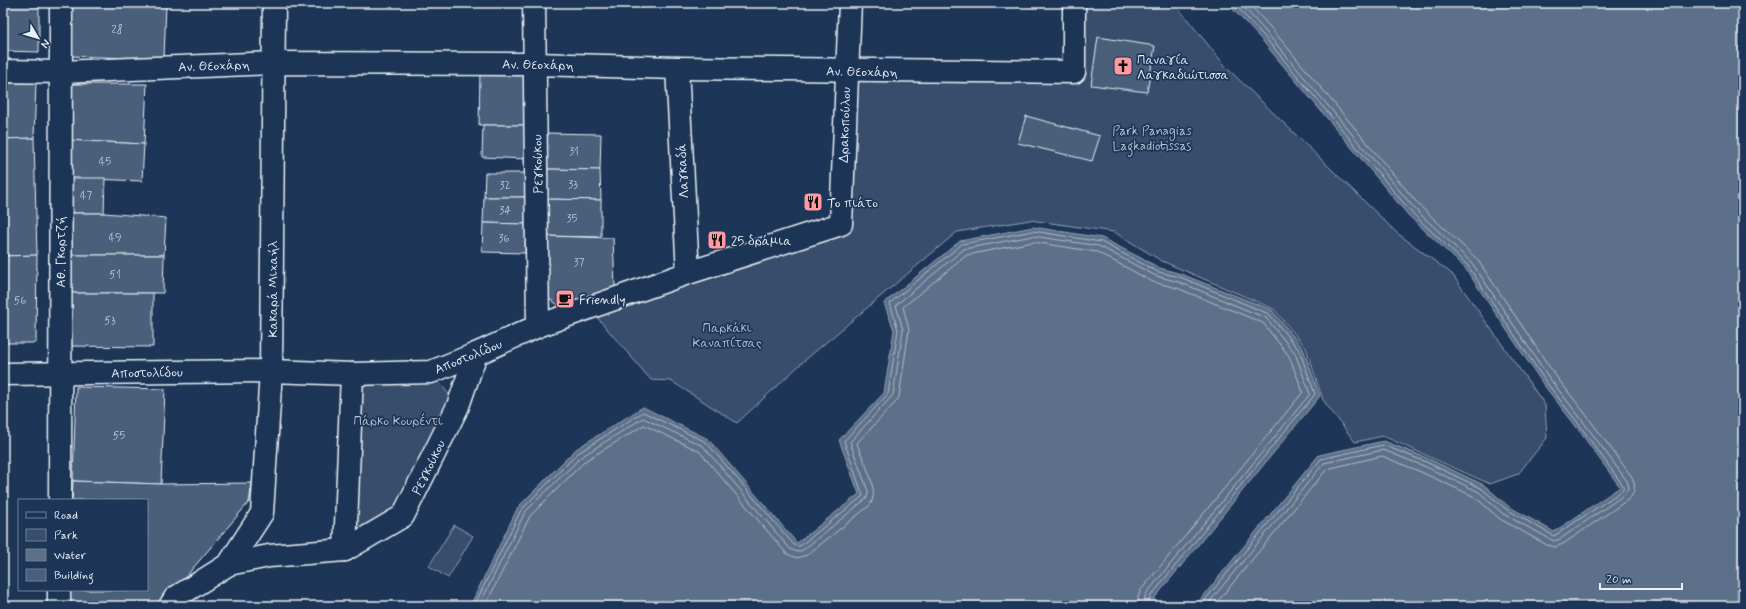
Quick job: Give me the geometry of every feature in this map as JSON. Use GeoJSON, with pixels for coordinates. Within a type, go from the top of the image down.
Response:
{"type":"FeatureCollection","features":[{"type":"Feature","properties":{"kind":"street","name":"Αθ. Γκορτζή"},"geometry":{"type":"LineString","coordinates":[[60,499],[61,3]]}},
{"type":"Feature","properties":{"kind":"street","name":"Κακαρά Μιχαήλ"},"geometry":{"type":"LineString","coordinates":[[228,564],[262,513],[271,370],[274,3]]}},
{"type":"Feature","properties":{"kind":"street","name":"Ρεγκούκου"},"geometry":{"type":"LineString","coordinates":[[534,3],[538,326]]}},
{"type":"Feature","properties":{"kind":"street","name":"Δρακοπούλου"},"geometry":{"type":"LineString","coordinates":[[841,224],[846,71],[850,3]]}},
{"type":"Feature","properties":{"kind":"street","name":"Αν. Θεοχάρη"},"geometry":{"type":"LineString","coordinates":[[3,71],[61,72],[273,63],[535,64],[846,71],[1074,72],[1074,3]]}},
{"type":"Feature","properties":{"kind":"street","name":"Λαγκαδά"},"geometry":{"type":"LineString","coordinates":[[677,68],[688,273]]}},
{"type":"Feature","properties":{"kind":"street","name":"Αποστολίδου"},"geometry":{"type":"LineString","coordinates":[[3,374],[271,370],[352,374],[431,372],[476,354],[538,326],[688,273],[841,224]]}},
{"type":"Feature","properties":{"kind":"street","name":"Ρεγκούκου"},"geometry":{"type":"LineString","coordinates":[[345,550],[403,516],[458,406],[476,354]]}},
{"type":"Feature","properties":{"kind":"street"},"geometry":{"type":"LineString","coordinates":[[170,606],[175,598],[228,564],[269,556],[345,550],[352,374]]}},
{"type":"Feature","properties":{"kind":"street"},"geometry":{"type":"LineString","coordinates":[[59,591],[59,606]]}},
{"type":"Feature","properties":{"kind":"green space","name":"Park Panagias Lagkadiotissas"},"geometry":{"type":"Polygon","coordinates":[[[1074,3],[1174,3],[1227,68],[1397,233],[1452,274],[1545,405],[1547,438],[1518,474],[1490,484],[1383,436],[1355,442],[1323,400],[1306,348],[1274,309],[1162,261],[1114,232],[1030,220],[957,232],[804,361],[737,423],[671,381],[651,380],[589,308],[841,224],[846,71],[1073,72],[1074,3]]]}},
{"type":"Feature","properties":{"kind":"green space","name":"Πάρκο Κουρέντι"},"geometry":{"type":"Polygon","coordinates":[[[431,372],[458,406],[403,516],[345,550],[352,374],[431,372]]]}},
{"type":"Feature","properties":{"kind":"green space"},"geometry":{"type":"Polygon","coordinates":[[[454,525],[473,536],[448,578],[429,566],[454,525]]]}},
{"type":"Feature","properties":{"kind":"water"},"geometry":{"type":"Polygon","coordinates":[[[1227,3],[1743,3],[1743,606],[1195,606],[1319,455],[1384,441],[1427,458],[1484,485],[1508,506],[1554,532],[1620,487],[1543,384],[1465,268],[1408,215],[1260,38],[1227,3]]]}},
{"type":"Feature","properties":{"kind":"water"},"geometry":{"type":"Polygon","coordinates":[[[1033,227],[1102,238],[1160,268],[1181,274],[1272,310],[1303,348],[1320,396],[1153,600],[1161,606],[470,606],[518,507],[576,449],[643,407],[708,439],[797,543],[859,494],[839,440],[884,393],[894,330],[884,303],[960,241],[1033,227]]]}},
{"type":"Feature","properties":{"kind":"building"},"geometry":{"type":"Polygon","coordinates":[[[3,3],[39,3],[39,52],[3,51],[3,3]]]}},
{"type":"Feature","properties":{"kind":"building"},"geometry":{"type":"Polygon","coordinates":[[[69,3],[166,3],[164,59],[68,56],[69,3]]]}},
{"type":"Feature","properties":{"kind":"building","name":"Παναγία Λαγκαδιώτισσα"},"geometry":{"type":"Polygon","coordinates":[[[1098,37],[1155,46],[1147,92],[1091,85],[1098,37]]]}},
{"type":"Feature","properties":{"kind":"building"},"geometry":{"type":"Polygon","coordinates":[[[526,71],[526,125],[479,125],[480,72],[526,71]]]}},
{"type":"Feature","properties":{"kind":"building"},"geometry":{"type":"Polygon","coordinates":[[[3,83],[36,83],[34,138],[3,139],[3,83]]]}},
{"type":"Feature","properties":{"kind":"building"},"geometry":{"type":"Polygon","coordinates":[[[68,84],[147,84],[144,144],[66,140],[68,84]]]}},
{"type":"Feature","properties":{"kind":"building"},"geometry":{"type":"Polygon","coordinates":[[[1026,116],[1100,136],[1092,161],[1018,143],[1026,116]]]}},
{"type":"Feature","properties":{"kind":"building"},"geometry":{"type":"Polygon","coordinates":[[[483,125],[526,125],[526,159],[482,157],[483,125]]]}},
{"type":"Feature","properties":{"kind":"building"},"geometry":{"type":"Polygon","coordinates":[[[547,133],[601,134],[600,170],[546,169],[547,133]]]}},
{"type":"Feature","properties":{"kind":"building"},"geometry":{"type":"Polygon","coordinates":[[[34,138],[37,255],[3,256],[3,139],[34,138]]]}},
{"type":"Feature","properties":{"kind":"building"},"geometry":{"type":"Polygon","coordinates":[[[66,140],[144,144],[142,181],[67,178],[66,140]]]}},
{"type":"Feature","properties":{"kind":"building"},"geometry":{"type":"Polygon","coordinates":[[[546,169],[600,170],[601,200],[544,199],[546,169]]]}},
{"type":"Feature","properties":{"kind":"building"},"geometry":{"type":"Polygon","coordinates":[[[485,173],[526,173],[526,197],[484,197],[485,173]]]}},
{"type":"Feature","properties":{"kind":"building"},"geometry":{"type":"Polygon","coordinates":[[[67,178],[105,178],[104,213],[66,213],[67,178]]]}},
{"type":"Feature","properties":{"kind":"building"},"geometry":{"type":"Polygon","coordinates":[[[484,197],[526,197],[526,224],[483,223],[484,197]]]}},
{"type":"Feature","properties":{"kind":"building"},"geometry":{"type":"Polygon","coordinates":[[[544,199],[601,200],[601,237],[544,236],[544,199]]]}},
{"type":"Feature","properties":{"kind":"building"},"geometry":{"type":"Polygon","coordinates":[[[66,213],[104,213],[166,218],[164,255],[66,255],[66,213]]]}},
{"type":"Feature","properties":{"kind":"building"},"geometry":{"type":"Polygon","coordinates":[[[483,223],[526,224],[525,253],[482,252],[483,223]]]}},
{"type":"Feature","properties":{"kind":"building"},"geometry":{"type":"Polygon","coordinates":[[[544,236],[613,238],[615,287],[563,308],[543,295],[544,236]]]}},
{"type":"Feature","properties":{"kind":"building"},"geometry":{"type":"Polygon","coordinates":[[[37,255],[36,343],[3,343],[3,256],[37,255]]]}},
{"type":"Feature","properties":{"kind":"building"},"geometry":{"type":"Polygon","coordinates":[[[66,255],[164,255],[163,293],[67,293],[66,255]]]}},
{"type":"Feature","properties":{"kind":"building"},"geometry":{"type":"Polygon","coordinates":[[[67,293],[153,293],[153,347],[68,346],[67,293]]]}},
{"type":"Feature","properties":{"kind":"building"},"geometry":{"type":"Polygon","coordinates":[[[76,387],[165,389],[161,484],[73,481],[76,387]]]}},
{"type":"Feature","properties":{"kind":"building"},"geometry":{"type":"Polygon","coordinates":[[[73,481],[161,484],[252,483],[249,502],[161,606],[68,606],[68,591],[148,591],[148,499],[72,499],[73,481]]]}},
{"type":"Feature","properties":{"kind":"place","name":"Παναγία Λαγκαδιώτισσα"},"geometry":{"type":"Point","coordinates":[1123,66]}},
{"type":"Feature","properties":{"kind":"place","name":"Το πιάτο"},"geometry":{"type":"Point","coordinates":[813,202]}},
{"type":"Feature","properties":{"kind":"place","name":"25 δράμια"},"geometry":{"type":"Point","coordinates":[717,240]}},
{"type":"Feature","properties":{"kind":"place","name":"Friendly"},"geometry":{"type":"Point","coordinates":[565,299]}},
{"type":"Feature","properties":{"kind":"park label","name":"Παρκάκι Καναπίτσας"},"geometry":{"type":"Point","coordinates":[727,334]}}]}
